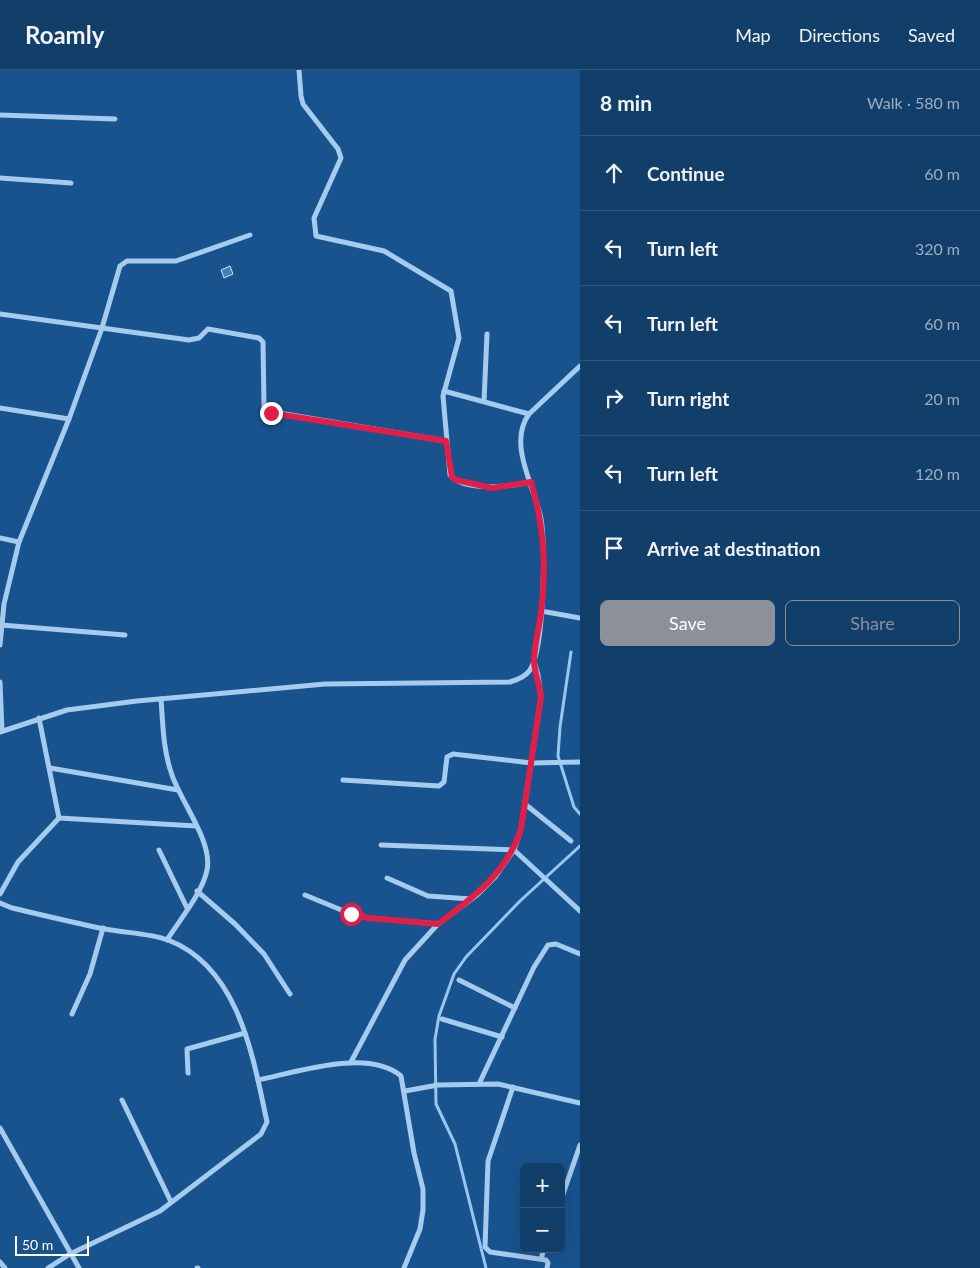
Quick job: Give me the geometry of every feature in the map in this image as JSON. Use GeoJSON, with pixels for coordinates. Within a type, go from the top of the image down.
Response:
{"type":"FeatureCollection","features":[{"type":"Feature","properties":{"kind":"street"},"geometry":{"type":"LineString","coordinates":[[299,70],[301,96],[304,104],[338,149],[341,158],[314,218],[316,236],[384,251],[451,291],[459,338],[444,391],[442,407],[450,475],[456,480],[492,488],[531,482]]}},
{"type":"Feature","properties":{"kind":"street"},"geometry":{"type":"LineString","coordinates":[[0,115],[115,118]]}},
{"type":"Feature","properties":{"kind":"street"},"geometry":{"type":"LineString","coordinates":[[0,178],[70,183]]}},
{"type":"Feature","properties":{"kind":"street"},"geometry":{"type":"LineString","coordinates":[[0,645],[2,603],[19,542],[69,419],[102,328],[120,266],[124,262],[176,261],[250,236]]}},
{"type":"Feature","properties":{"kind":"street"},"geometry":{"type":"LineString","coordinates":[[0,314],[193,340],[208,329],[259,338],[263,342],[264,406],[268,411],[446,441]]}},
{"type":"Feature","properties":{"kind":"street"},"geometry":{"type":"LineString","coordinates":[[484,401],[487,334]]}},
{"type":"Feature","properties":{"kind":"street"},"geometry":{"type":"LineString","coordinates":[[0,682],[1,732],[67,710],[161,699],[325,684],[510,682],[529,671],[534,661],[542,611],[543,535],[522,451],[520,435],[523,422],[529,414],[580,366]]}},
{"type":"Feature","properties":{"kind":"street"},"geometry":{"type":"LineString","coordinates":[[444,391],[529,414]]}},
{"type":"Feature","properties":{"kind":"street"},"geometry":{"type":"LineString","coordinates":[[0,408],[69,419]]}},
{"type":"Feature","properties":{"kind":"street"},"geometry":{"type":"LineString","coordinates":[[0,538],[19,542]]}},
{"type":"Feature","properties":{"kind":"street"},"geometry":{"type":"LineString","coordinates":[[542,611],[580,618]]}},
{"type":"Feature","properties":{"kind":"street"},"geometry":{"type":"LineString","coordinates":[[1,625],[125,635]]}},
{"type":"Feature","properties":{"kind":"street"},"geometry":{"type":"LineString","coordinates":[[351,1062],[405,960],[438,924],[472,899],[495,876],[514,850],[521,829],[541,697],[534,661]]}},
{"type":"Feature","properties":{"kind":"street"},"geometry":{"type":"LineString","coordinates":[[161,699],[165,754],[178,790],[207,850],[208,864],[205,879],[167,940]]}},
{"type":"Feature","properties":{"kind":"street"},"geometry":{"type":"LineString","coordinates":[[39,718],[59,818]]}},
{"type":"Feature","properties":{"kind":"street"},"geometry":{"type":"LineString","coordinates":[[343,780],[439,786],[444,782],[446,757],[450,754],[531,762],[580,762]]}},
{"type":"Feature","properties":{"kind":"street"},"geometry":{"type":"LineString","coordinates":[[50,768],[178,790]]}},
{"type":"Feature","properties":{"kind":"street"},"geometry":{"type":"LineString","coordinates":[[525,804],[572,841]]}},
{"type":"Feature","properties":{"kind":"street"},"geometry":{"type":"LineString","coordinates":[[59,818],[196,826]]}},
{"type":"Feature","properties":{"kind":"street"},"geometry":{"type":"LineString","coordinates":[[0,894],[18,862],[59,818]]}},
{"type":"Feature","properties":{"kind":"street"},"geometry":{"type":"LineString","coordinates":[[380,845],[514,850],[580,911]]}},
{"type":"Feature","properties":{"kind":"street"},"geometry":{"type":"LineString","coordinates":[[159,850],[187,908]]}},
{"type":"Feature","properties":{"kind":"street"},"geometry":{"type":"LineString","coordinates":[[387,878],[428,896],[472,899]]}},
{"type":"Feature","properties":{"kind":"street"},"geometry":{"type":"LineString","coordinates":[[198,891],[235,924],[264,954],[290,994]]}},
{"type":"Feature","properties":{"kind":"street"},"geometry":{"type":"LineString","coordinates":[[305,895],[351,914],[369,918],[438,924]]}},
{"type":"Feature","properties":{"kind":"street"},"geometry":{"type":"LineString","coordinates":[[0,904],[103,928],[167,940],[188,950],[210,969],[231,999],[245,1033],[267,1122],[266,1128],[160,1211],[70,1254],[48,1268]]}},
{"type":"Feature","properties":{"kind":"street"},"geometry":{"type":"LineString","coordinates":[[72,1014],[90,974],[103,928]]}},
{"type":"Feature","properties":{"kind":"street"},"geometry":{"type":"LineString","coordinates":[[479,1084],[534,967],[548,945],[556,944],[580,954]]}},
{"type":"Feature","properties":{"kind":"street"},"geometry":{"type":"LineString","coordinates":[[459,980],[515,1008]]}},
{"type":"Feature","properties":{"kind":"street"},"geometry":{"type":"LineString","coordinates":[[442,1019],[502,1036]]}},
{"type":"Feature","properties":{"kind":"street"},"geometry":{"type":"LineString","coordinates":[[188,1073],[187,1049],[245,1033]]}},
{"type":"Feature","properties":{"kind":"street"},"geometry":{"type":"LineString","coordinates":[[258,1080],[351,1062],[382,1066],[395,1071],[401,1076],[414,1153],[423,1189],[423,1210],[420,1229],[404,1268]]}},
{"type":"Feature","properties":{"kind":"street"},"geometry":{"type":"LineString","coordinates":[[405,1091],[435,1085],[498,1084],[580,1103]]}},
{"type":"Feature","properties":{"kind":"street"},"geometry":{"type":"LineString","coordinates":[[513,1087],[488,1161],[485,1247],[490,1252],[548,1261],[548,1268]]}},
{"type":"Feature","properties":{"kind":"street"},"geometry":{"type":"LineString","coordinates":[[122,1100],[171,1202]]}},
{"type":"Feature","properties":{"kind":"street"},"geometry":{"type":"LineString","coordinates":[[0,1128],[79,1268]]}},
{"type":"Feature","properties":{"kind":"street"},"geometry":{"type":"LineString","coordinates":[[565,1188],[580,1145]]}},
{"type":"Feature","properties":{"kind":"street"},"geometry":{"type":"LineString","coordinates":[[541,1259],[543,1253]]}},
{"type":"Feature","properties":{"kind":"street"},"geometry":{"type":"LineString","coordinates":[[0,1262],[5,1268]]}},
{"type":"Feature","properties":{"kind":"building"},"geometry":{"type":"Polygon","coordinates":[[[230,266],[233,274],[224,278],[221,270],[230,266]]]}},
{"type":"Feature","properties":{"kind":"waterway"},"geometry":{"type":"LineString","coordinates":[[571,652],[560,727],[558,756],[574,807],[580,814]]}},
{"type":"Feature","properties":{"kind":"waterway"},"geometry":{"type":"LineString","coordinates":[[486,1268],[455,1144],[436,1104],[435,1039],[439,1016],[454,974],[466,957],[520,901],[580,846]]}},
{"type":"Feature","properties":{"kind":"route"},"geometry":{"type":"LineString","coordinates":[[271,413],[446,441],[450,475],[452,477],[456,480],[492,488],[504,488],[531,482],[541,519],[544,553],[542,611],[534,661],[541,697],[521,829],[514,850],[495,876],[477,895],[438,924],[369,918],[351,914]]}}]}
